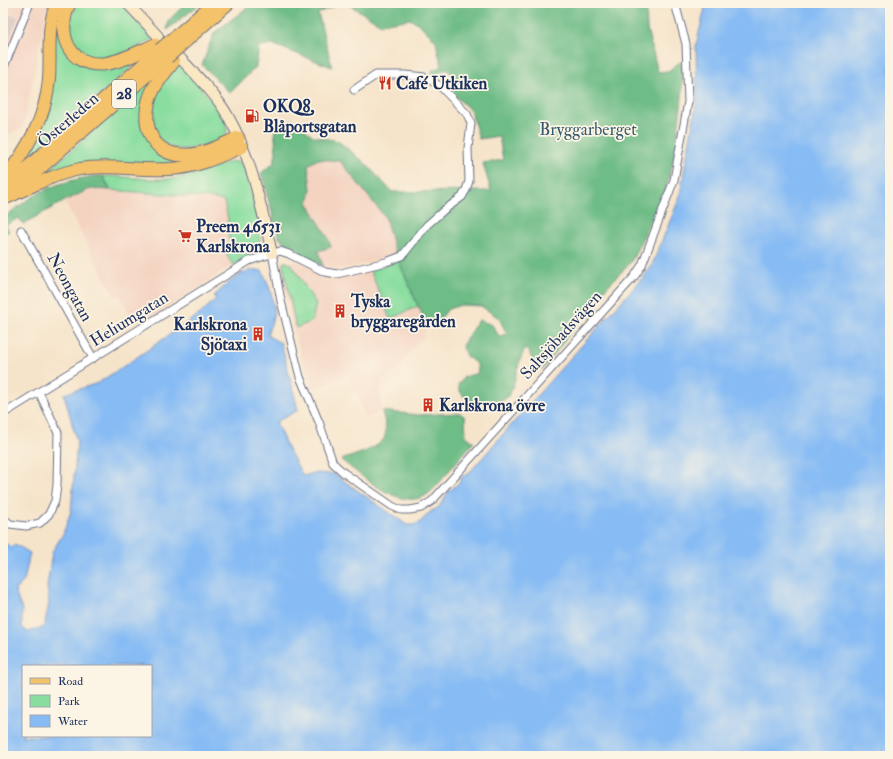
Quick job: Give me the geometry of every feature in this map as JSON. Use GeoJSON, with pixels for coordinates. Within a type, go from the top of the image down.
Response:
{"type":"FeatureCollection","features":[{"type":"Feature","properties":{"kind":"highway"},"geometry":{"type":"LineString","coordinates":[[69,3],[63,24],[63,33],[66,42],[78,58],[89,63],[103,64],[128,57],[166,51],[146,113],[148,129],[156,143],[162,149],[169,153],[186,155],[204,152],[240,142]]}},
{"type":"Feature","properties":{"kind":"highway","name":"Österleden"},"geometry":{"type":"LineString","coordinates":[[190,32],[214,3]]}},
{"type":"Feature","properties":{"kind":"highway","name":"Österleden"},"geometry":{"type":"LineString","coordinates":[[78,129],[166,51],[228,3]]}},
{"type":"Feature","properties":{"kind":"main road"},"geometry":{"type":"LineString","coordinates":[[3,180],[24,150],[42,116],[49,78],[51,25],[57,3]]}},
{"type":"Feature","properties":{"kind":"main road","name":"Österleden"},"geometry":{"type":"LineString","coordinates":[[4,196],[78,129]]}},
{"type":"Feature","properties":{"kind":"main road"},"geometry":{"type":"LineString","coordinates":[[4,196],[70,171],[107,167],[157,170],[182,168],[207,161],[240,142]]}},
{"type":"Feature","properties":{"kind":"street"},"geometry":{"type":"LineString","coordinates":[[3,69],[30,3]]}},
{"type":"Feature","properties":{"kind":"street"},"geometry":{"type":"LineString","coordinates":[[128,3],[166,51],[209,88],[228,116],[253,176],[272,253],[280,251],[322,270],[337,274],[386,262],[402,256],[428,225],[444,210],[462,197],[469,181],[468,148],[471,124],[466,114],[440,86],[425,77],[376,75],[354,90]]}},
{"type":"Feature","properties":{"kind":"street","name":"Saltsjöbadsvägen"},"geometry":{"type":"LineString","coordinates":[[272,253],[281,301],[300,377],[319,422],[333,463],[350,477],[397,508],[410,510],[421,508],[432,501],[634,278],[642,265],[674,180],[688,102],[686,44],[675,3]]}},
{"type":"Feature","properties":{"kind":"street","name":"Neongatan"},"geometry":{"type":"LineString","coordinates":[[21,230],[93,358]]}},
{"type":"Feature","properties":{"kind":"street","name":"Heliumgatan"},"geometry":{"type":"LineString","coordinates":[[3,414],[249,261],[272,253]]}},
{"type":"Feature","properties":{"kind":"street"},"geometry":{"type":"LineString","coordinates":[[3,518],[10,524],[26,526],[40,522],[49,514],[56,501],[58,433],[39,392]]}},
{"type":"Feature","properties":{"kind":"shaded area"},"geometry":{"type":"Polygon","coordinates":[[[3,3],[48,3],[23,128],[3,137],[3,54],[18,17],[3,12],[3,3]]]}},
{"type":"Feature","properties":{"kind":"shaded area"},"geometry":{"type":"Polygon","coordinates":[[[3,12],[18,17],[3,54],[3,12]]]}},
{"type":"Feature","properties":{"kind":"shaded area"},"geometry":{"type":"Polygon","coordinates":[[[318,159],[340,161],[385,217],[396,255],[353,267],[335,270],[323,266],[318,251],[331,247],[327,236],[308,204],[311,189],[308,164],[318,159]]]}},
{"type":"Feature","properties":{"kind":"shaded area"},"geometry":{"type":"Polygon","coordinates":[[[90,189],[220,200],[224,202],[228,219],[227,226],[231,250],[227,250],[227,256],[233,265],[144,323],[141,316],[132,317],[120,295],[115,297],[64,201],[90,189]]]}},
{"type":"Feature","properties":{"kind":"shaded area"},"geometry":{"type":"Polygon","coordinates":[[[282,261],[299,261],[336,277],[370,270],[390,319],[418,306],[427,324],[423,338],[413,347],[401,367],[381,380],[380,393],[382,411],[366,418],[348,374],[312,389],[293,329],[280,266],[282,261]]]}},
{"type":"Feature","properties":{"kind":"green space"},"geometry":{"type":"Polygon","coordinates":[[[78,3],[120,3],[153,39],[135,49],[115,56],[94,58],[85,55],[74,46],[69,28],[71,16],[78,3]]]}},
{"type":"Feature","properties":{"kind":"green space"},"geometry":{"type":"Polygon","coordinates":[[[186,3],[201,3],[167,30],[169,20],[186,3]]]}},
{"type":"Feature","properties":{"kind":"green space"},"geometry":{"type":"Polygon","coordinates":[[[253,3],[342,3],[318,13],[332,67],[274,45],[259,46],[256,67],[230,93],[202,65],[214,33],[253,3]]]}},
{"type":"Feature","properties":{"kind":"green space","name":"Bryggarberget"},"geometry":{"type":"Polygon","coordinates":[[[346,3],[646,3],[647,29],[658,72],[668,71],[680,62],[683,68],[682,98],[676,148],[665,192],[631,262],[596,298],[543,369],[535,368],[529,351],[525,349],[520,359],[512,389],[508,396],[501,402],[491,404],[473,402],[462,395],[458,385],[464,377],[478,373],[477,364],[466,356],[462,346],[474,326],[479,320],[492,325],[499,336],[507,334],[499,318],[481,306],[461,305],[448,309],[439,321],[427,324],[396,255],[385,217],[340,161],[318,159],[308,165],[311,189],[308,204],[327,236],[331,247],[318,251],[323,266],[311,260],[279,238],[261,173],[274,163],[276,153],[274,124],[293,120],[313,136],[338,141],[364,162],[392,192],[491,191],[483,163],[503,160],[499,136],[479,139],[471,111],[449,90],[456,77],[446,69],[434,75],[431,71],[442,66],[436,41],[419,24],[410,19],[381,24],[346,3]]]}},
{"type":"Feature","properties":{"kind":"green space"},"geometry":{"type":"Polygon","coordinates":[[[56,14],[71,59],[145,55],[19,167],[32,145],[56,14]]]}},
{"type":"Feature","properties":{"kind":"green space"},"geometry":{"type":"Polygon","coordinates":[[[179,64],[208,96],[226,123],[227,130],[225,135],[220,140],[195,148],[178,149],[166,145],[154,131],[152,119],[157,94],[166,78],[179,64]]]}},
{"type":"Feature","properties":{"kind":"green space"},"geometry":{"type":"Polygon","coordinates":[[[154,77],[142,105],[166,157],[173,160],[193,163],[40,178],[154,77]]]}},
{"type":"Feature","properties":{"kind":"green space"},"geometry":{"type":"Polygon","coordinates":[[[232,161],[240,163],[245,169],[256,210],[260,232],[260,242],[256,251],[233,265],[227,256],[226,251],[231,249],[227,226],[228,219],[224,202],[210,198],[110,190],[103,176],[150,179],[175,178],[199,173],[232,161]]]}},
{"type":"Feature","properties":{"kind":"green space"},"geometry":{"type":"Polygon","coordinates":[[[94,176],[103,176],[110,190],[90,189],[64,201],[23,224],[19,218],[6,225],[9,231],[3,235],[3,218],[30,199],[58,184],[94,176]]]}},
{"type":"Feature","properties":{"kind":"green space"},"geometry":{"type":"Polygon","coordinates":[[[399,261],[418,306],[390,319],[370,270],[399,261]]]}},
{"type":"Feature","properties":{"kind":"green space"},"geometry":{"type":"Polygon","coordinates":[[[284,262],[292,265],[316,304],[312,321],[296,328],[283,265],[284,262]]]}},
{"type":"Feature","properties":{"kind":"green space"},"geometry":{"type":"Polygon","coordinates":[[[382,411],[418,415],[460,413],[465,417],[466,436],[474,442],[435,487],[425,496],[414,499],[392,495],[370,482],[341,460],[373,448],[383,440],[386,430],[382,411]]]}},
{"type":"Feature","properties":{"kind":"water"},"geometry":{"type":"Polygon","coordinates":[[[703,3],[890,3],[890,756],[3,756],[3,542],[11,547],[15,544],[30,553],[24,581],[15,590],[22,609],[22,627],[28,632],[44,627],[49,603],[47,587],[52,552],[63,534],[71,511],[77,442],[64,394],[98,383],[127,364],[200,314],[216,299],[214,296],[242,273],[255,270],[262,271],[270,288],[274,309],[268,336],[281,343],[298,410],[276,422],[286,445],[303,476],[314,473],[334,474],[407,525],[419,523],[431,511],[438,508],[448,492],[460,482],[461,478],[468,474],[647,273],[652,265],[679,199],[697,101],[696,45],[705,8],[703,3]]]}},
{"type":"Feature","properties":{"kind":"place","name":"Café Utkiken"},"geometry":{"type":"Point","coordinates":[385,83]}},
{"type":"Feature","properties":{"kind":"place","name":"OKQ8, Blåportsgatan"},"geometry":{"type":"Point","coordinates":[252,116]}},
{"type":"Feature","properties":{"kind":"place","name":"Preem 46531 Karlskrona"},"geometry":{"type":"Point","coordinates":[185,236]}},
{"type":"Feature","properties":{"kind":"place","name":"Tyska bryggaregården"},"geometry":{"type":"Point","coordinates":[340,311]}},
{"type":"Feature","properties":{"kind":"place","name":"Karlskrona Sjötaxi"},"geometry":{"type":"Point","coordinates":[258,334]}},
{"type":"Feature","properties":{"kind":"place","name":"Karlskrona övre"},"geometry":{"type":"Point","coordinates":[428,405]}}]}
